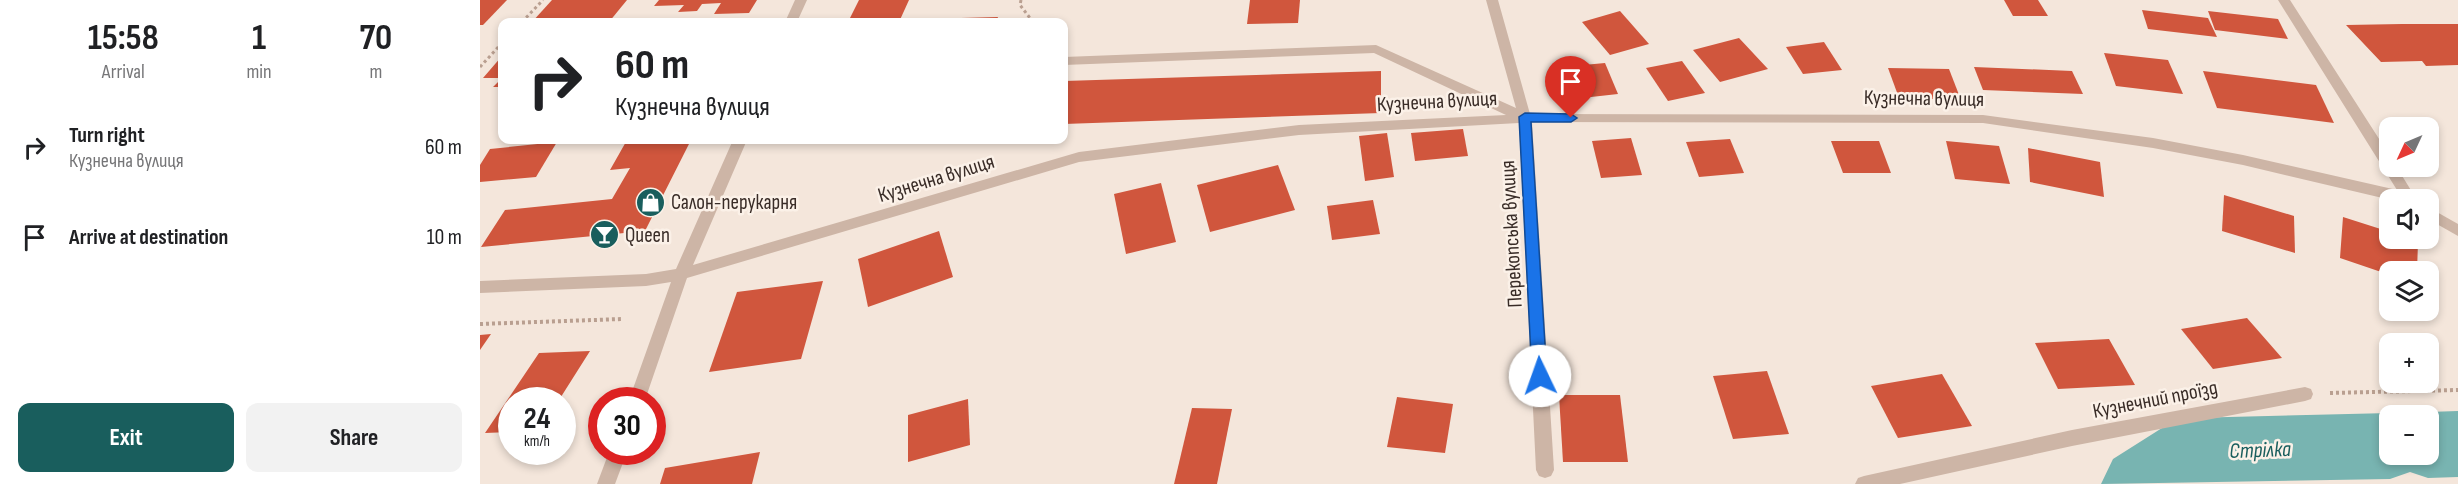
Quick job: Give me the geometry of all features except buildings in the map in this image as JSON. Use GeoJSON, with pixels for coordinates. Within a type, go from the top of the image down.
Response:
{"type":"FeatureCollection","features":[{"type":"Feature","properties":{"kind":"street"},"geometry":{"type":"LineString","coordinates":[[793,18],[801,0]]}},
{"type":"Feature","properties":{"kind":"street","name":"Перекопська вулиця"},"geometry":{"type":"LineString","coordinates":[[1492,0],[1525,117],[1545,471]]}},
{"type":"Feature","properties":{"kind":"street"},"geometry":{"type":"LineString","coordinates":[[2284,0],[2403,189]]}},
{"type":"Feature","properties":{"kind":"street"},"geometry":{"type":"LineString","coordinates":[[1068,61],[1376,49],[1525,117]]}},
{"type":"Feature","properties":{"kind":"street","name":"Кузнечна вулиця"},"geometry":{"type":"LineString","coordinates":[[480,286],[646,280],[681,274],[1079,157],[1299,130],[1525,117],[1983,118],[2220,155],[2379,192]]}},
{"type":"Feature","properties":{"kind":"street"},"geometry":{"type":"LineString","coordinates":[[642,387],[681,274],[738,144]]}},
{"type":"Feature","properties":{"kind":"street"},"geometry":{"type":"LineString","coordinates":[[2439,219],[2458,231]]}},
{"type":"Feature","properties":{"kind":"street","name":"Кузнечний проїзд"},"geometry":{"type":"LineString","coordinates":[[1864,484],[2072,438],[2305,394]]}},
{"type":"Feature","properties":{"kind":"street"},"geometry":{"type":"LineString","coordinates":[[606,484],[613,465]]}},
{"type":"Feature","properties":{"kind":"path"},"geometry":{"type":"LineString","coordinates":[[526,18],[543,0]]}},
{"type":"Feature","properties":{"kind":"path"},"geometry":{"type":"LineString","coordinates":[[1021,0],[1020,5],[1030,18]]}},
{"type":"Feature","properties":{"kind":"path"},"geometry":{"type":"LineString","coordinates":[[480,67],[498,47]]}},
{"type":"Feature","properties":{"kind":"path"},"geometry":{"type":"LineString","coordinates":[[480,324],[622,319]]}},
{"type":"Feature","properties":{"kind":"path"},"geometry":{"type":"LineString","coordinates":[[2305,394],[2458,390]]}},
{"type":"Feature","properties":{"kind":"waterway","name":"Стрілка"},"geometry":{"type":"LineString","coordinates":[[2439,445],[2458,444]]}},
{"type":"Feature","properties":{"kind":"waterway","name":"Стрілка"},"geometry":{"type":"LineString","coordinates":[[2140,484],[2189,451],[2379,446]]}},
{"type":"Feature","properties":{"kind":"place","name":"Салон-перукарня"},"geometry":{"type":"Point","coordinates":[650,202]}},
{"type":"Feature","properties":{"kind":"place","name":"Queen"},"geometry":{"type":"Point","coordinates":[604,235]}},
{"type":"Feature","properties":{"kind":"route"},"geometry":{"type":"LineString","coordinates":[[1540,376],[1525,117],[1571,118]]}}]}
